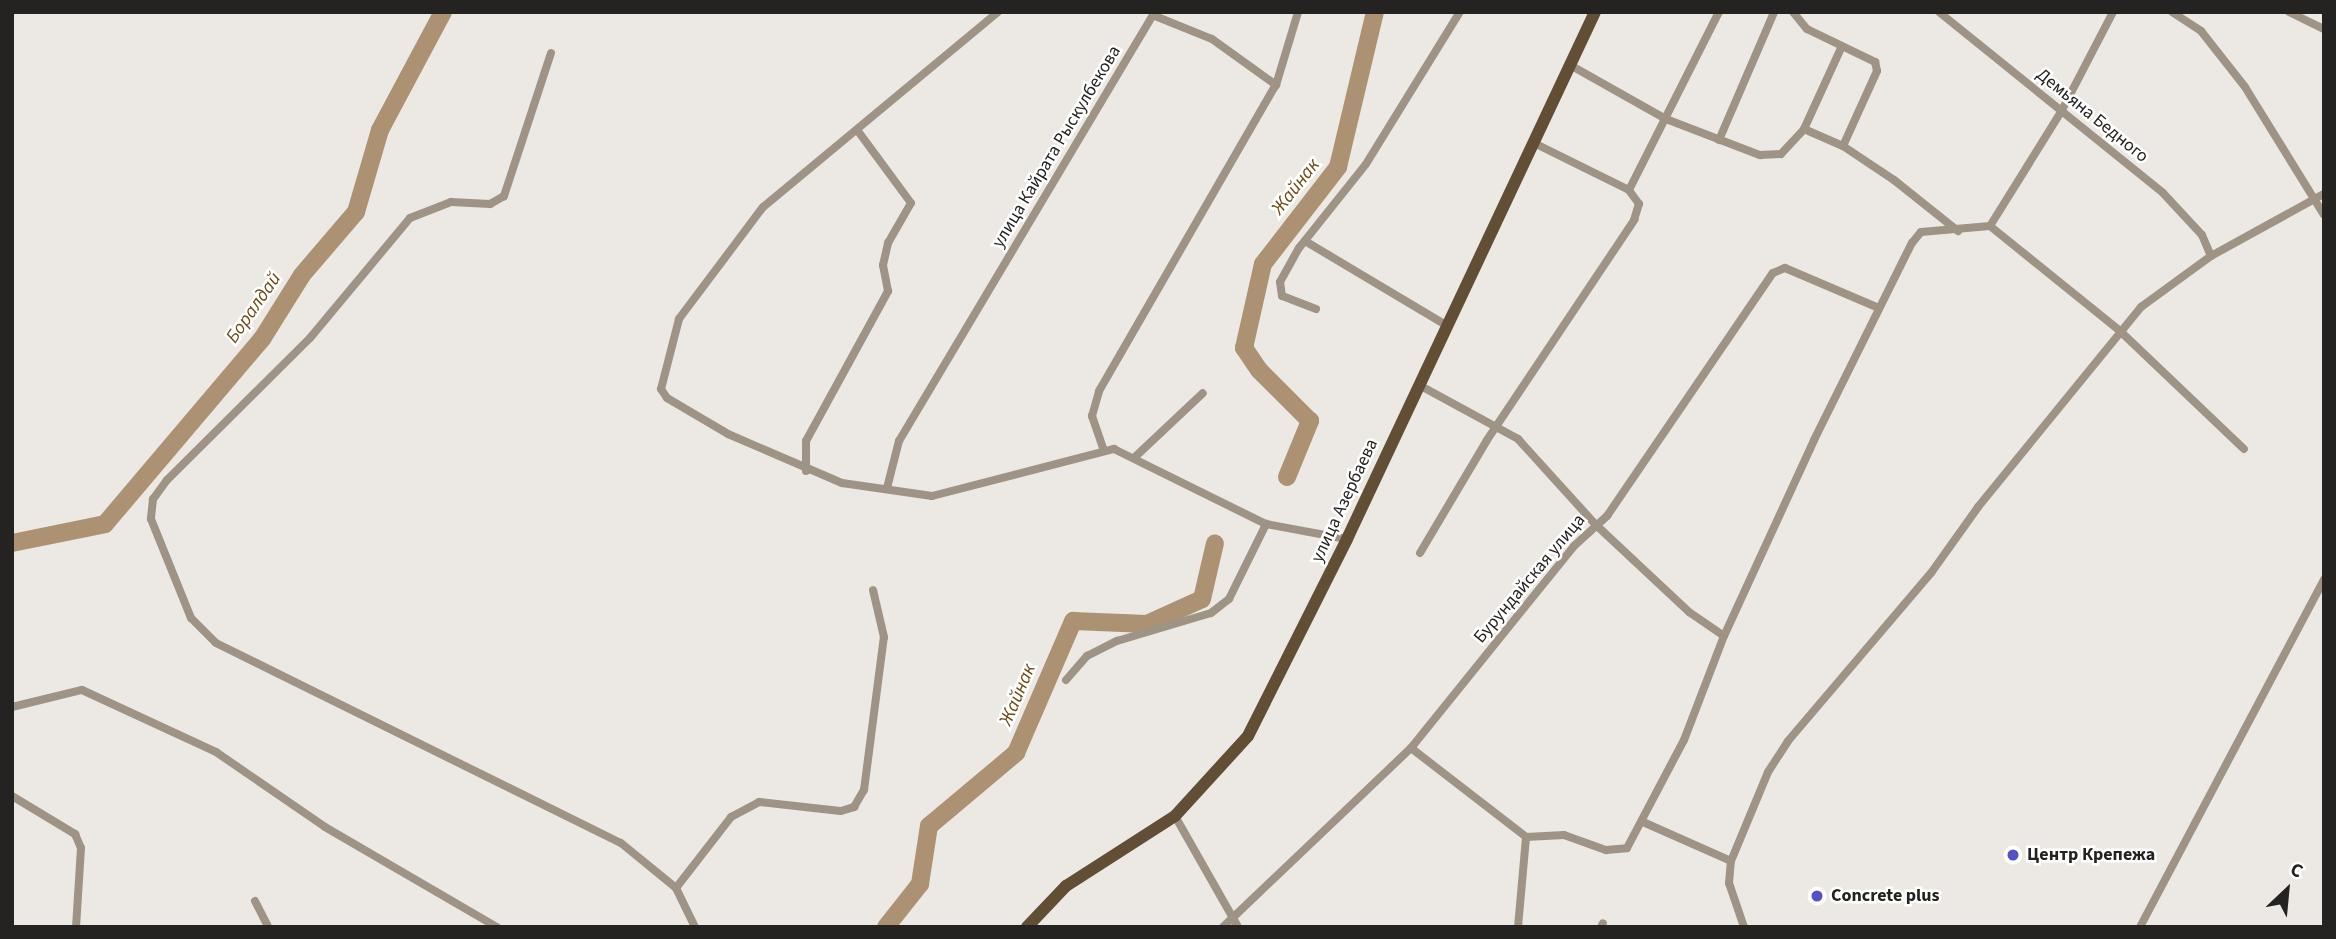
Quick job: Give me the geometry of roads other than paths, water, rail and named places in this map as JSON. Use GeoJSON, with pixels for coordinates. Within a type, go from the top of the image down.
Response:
{"type":"FeatureCollection","features":[{"type":"Feature","properties":{"kind":"main road","name":"улица Азербаева"},"geometry":{"type":"LineString","coordinates":[[1027,927],[1066,886],[1175,816],[1248,736],[1347,539],[1595,12]]}},
{"type":"Feature","properties":{"kind":"street"},"geometry":{"type":"LineString","coordinates":[[998,12],[764,208],[679,319],[662,372],[661,389],[667,398],[806,471],[842,483],[932,496],[1103,448],[1135,457],[1266,524],[1347,539]]}},
{"type":"Feature","properties":{"kind":"street"},"geometry":{"type":"LineString","coordinates":[[1103,448],[1092,416],[1099,391],[1276,85],[1298,12]]}},
{"type":"Feature","properties":{"kind":"street"},"geometry":{"type":"LineString","coordinates":[[1316,309],[1280,292],[1284,273],[1305,241],[1366,164],[1460,12]]}},
{"type":"Feature","properties":{"kind":"street"},"geometry":{"type":"LineString","coordinates":[[1629,190],[1719,12]]}},
{"type":"Feature","properties":{"kind":"street"},"geometry":{"type":"LineString","coordinates":[[1719,141],[1774,12]]}},
{"type":"Feature","properties":{"kind":"street"},"geometry":{"type":"LineString","coordinates":[[1793,12],[1807,29],[1875,62],[1877,71],[1843,146]]}},
{"type":"Feature","properties":{"kind":"street","name":"Демьяна Бедного"},"geometry":{"type":"LineString","coordinates":[[1939,12],[2163,194],[2202,235],[2211,256]]}},
{"type":"Feature","properties":{"kind":"street"},"geometry":{"type":"LineString","coordinates":[[1990,226],[2062,112],[2113,12]]}},
{"type":"Feature","properties":{"kind":"street"},"geometry":{"type":"LineString","coordinates":[[2172,12],[2200,31],[2245,87],[2324,215]]}},
{"type":"Feature","properties":{"kind":"street"},"geometry":{"type":"LineString","coordinates":[[2289,12],[2324,29]]}},
{"type":"Feature","properties":{"kind":"street","name":"улица Кайрата Рыскулбекова"},"geometry":{"type":"LineString","coordinates":[[887,488],[899,441],[1155,14],[1212,39],[1276,85]]}},
{"type":"Feature","properties":{"kind":"street"},"geometry":{"type":"LineString","coordinates":[[1570,65],[1665,119],[1719,141],[1770,157],[1781,154],[1804,129],[1842,46]]}},
{"type":"Feature","properties":{"kind":"street"},"geometry":{"type":"LineString","coordinates":[[551,53],[504,196],[489,204],[451,202],[410,218],[292,357],[167,480],[153,499],[151,519],[191,618],[216,643],[621,843],[676,888],[695,927]]}},
{"type":"Feature","properties":{"kind":"street"},"geometry":{"type":"LineString","coordinates":[[1804,129],[1843,146],[1894,180],[1958,231]]}},
{"type":"Feature","properties":{"kind":"street"},"geometry":{"type":"LineString","coordinates":[[806,471],[806,441],[888,291],[883,265],[888,243],[911,203],[858,131]]}},
{"type":"Feature","properties":{"kind":"street"},"geometry":{"type":"LineString","coordinates":[[1420,553],[1498,425],[1634,220],[1639,204],[1629,190],[1534,143]]}},
{"type":"Feature","properties":{"kind":"street"},"geometry":{"type":"LineString","coordinates":[[1744,927],[1729,883],[1731,861],[1768,772],[1788,741],[1931,573],[2141,307],[2211,256],[2324,194]]}},
{"type":"Feature","properties":{"kind":"street"},"geometry":{"type":"LineString","coordinates":[[1411,748],[1526,837],[1564,835],[1606,849],[1627,848],[1684,740],[1724,636],[1879,308],[1921,232],[1958,231],[1990,226],[2120,331],[2244,449]]}},
{"type":"Feature","properties":{"kind":"street"},"geometry":{"type":"LineString","coordinates":[[1305,241],[1446,325]]}},
{"type":"Feature","properties":{"kind":"street","name":"Бурундайская улица"},"geometry":{"type":"LineString","coordinates":[[1223,927],[1411,748],[1595,524],[1607,516],[1644,467],[1773,273],[1785,268],[1879,308]]}},
{"type":"Feature","properties":{"kind":"street"},"geometry":{"type":"LineString","coordinates":[[1419,385],[1498,425],[1518,439],[1595,524],[1689,612],[1724,636]]}},
{"type":"Feature","properties":{"kind":"street"},"geometry":{"type":"LineString","coordinates":[[1135,457],[1203,393]]}},
{"type":"Feature","properties":{"kind":"street"},"geometry":{"type":"LineString","coordinates":[[1066,680],[1087,656],[1117,641],[1211,613],[1229,599],[1266,524]]}},
{"type":"Feature","properties":{"kind":"street"},"geometry":{"type":"LineString","coordinates":[[2140,927],[2324,579]]}},
{"type":"Feature","properties":{"kind":"street"},"geometry":{"type":"LineString","coordinates":[[676,888],[731,817],[759,803],[841,811],[854,807],[864,790],[884,637],[873,590]]}},
{"type":"Feature","properties":{"kind":"street"},"geometry":{"type":"LineString","coordinates":[[12,707],[82,690],[216,752],[325,827],[497,927]]}},
{"type":"Feature","properties":{"kind":"street"},"geometry":{"type":"LineString","coordinates":[[12,796],[75,834],[81,848],[76,927]]}},
{"type":"Feature","properties":{"kind":"street"},"geometry":{"type":"LineString","coordinates":[[1175,816],[1231,919],[1238,927]]}},
{"type":"Feature","properties":{"kind":"street"},"geometry":{"type":"LineString","coordinates":[[1643,822],[1731,861]]}},
{"type":"Feature","properties":{"kind":"street"},"geometry":{"type":"LineString","coordinates":[[1518,927],[1526,837]]}},
{"type":"Feature","properties":{"kind":"street"},"geometry":{"type":"LineString","coordinates":[[256,901],[268,927]]}},
{"type":"Feature","properties":{"kind":"waterway","name":"Боралдай"},"geometry":{"type":"LineString","coordinates":[[12,543],[105,524],[262,339],[302,275],[356,212],[380,130],[443,12]]}},
{"type":"Feature","properties":{"kind":"waterway","name":"Жайнак"},"geometry":{"type":"LineString","coordinates":[[1287,477],[1310,421],[1259,370],[1244,348],[1263,264],[1338,167],[1375,12]]}},
{"type":"Feature","properties":{"kind":"waterway","name":"Жайнак"},"geometry":{"type":"LineString","coordinates":[[886,927],[920,884],[929,826],[1016,753],[1073,621],[1147,624],[1202,599],[1215,543]]}},
{"type":"Feature","properties":{"kind":"place","name":"Центр Крепежа"},"geometry":{"type":"Point","coordinates":[2013,855]}},
{"type":"Feature","properties":{"kind":"place","name":"Concrete plus"},"geometry":{"type":"Point","coordinates":[1817,896]}}]}
